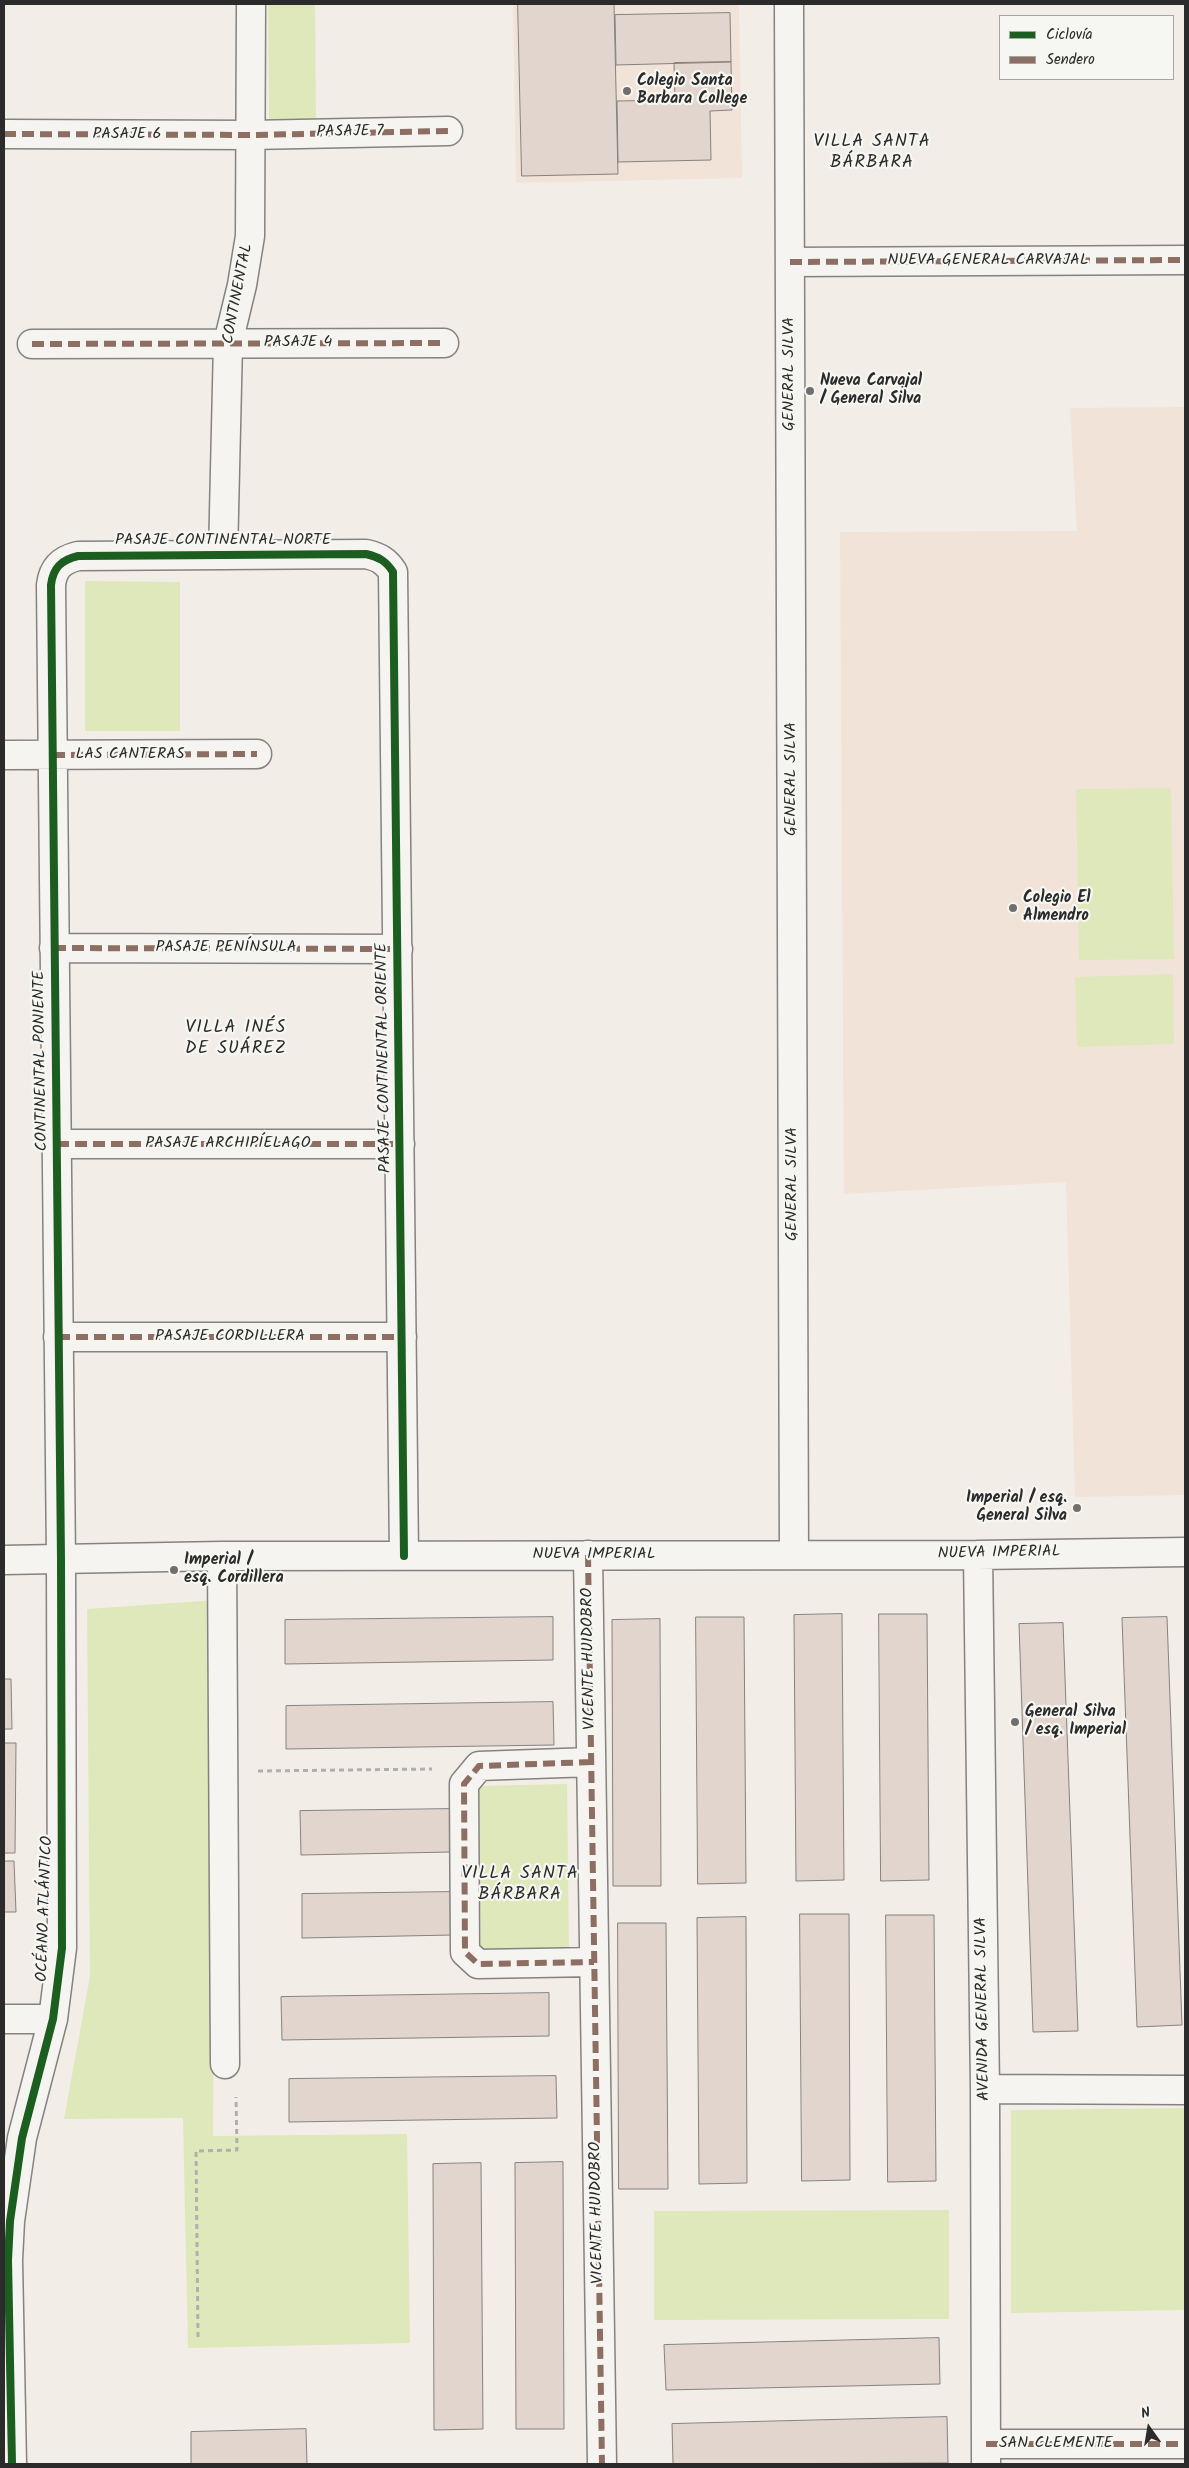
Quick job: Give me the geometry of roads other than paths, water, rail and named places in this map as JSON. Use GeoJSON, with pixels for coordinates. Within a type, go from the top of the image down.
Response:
{"type":"FeatureCollection","features":[{"type":"Feature","properties":{"kind":"street","name":"CONTINENTAL"},"geometry":{"type":"LineString","coordinates":[[224,555],[228,343],[242,285],[250,236],[251,4]]}},
{"type":"Feature","properties":{"kind":"street","name":"GENERAL SILVA"},"geometry":{"type":"LineString","coordinates":[[788,4],[794,1555]]}},
{"type":"Feature","properties":{"kind":"street","name":"PASAJE 7"},"geometry":{"type":"LineString","coordinates":[[251,135],[448,131]]}},
{"type":"Feature","properties":{"kind":"street","name":"PASAJE 6"},"geometry":{"type":"LineString","coordinates":[[4,134],[251,135]]}},
{"type":"Feature","properties":{"kind":"street","name":"NUEVA GENERAL CARVAJAL"},"geometry":{"type":"LineString","coordinates":[[790,262],[1185,260]]}},
{"type":"Feature","properties":{"kind":"street","name":"PASAJE 4"},"geometry":{"type":"LineString","coordinates":[[32,344],[444,343]]}},
{"type":"Feature","properties":{"kind":"street","name":"PASAJE CONTINENTAL NORTE"},"geometry":{"type":"LineString","coordinates":[[59,564],[78,556],[366,554],[377,556],[387,562]]}},
{"type":"Feature","properties":{"kind":"street","name":"PASAJE CONTINENTAL ORIENTE"},"geometry":{"type":"LineString","coordinates":[[387,562],[393,572],[394,583],[404,1556]]}},
{"type":"Feature","properties":{"kind":"street","name":"CONTINENTAL PONIENTE"},"geometry":{"type":"LineString","coordinates":[[59,564],[53,574],[51,585],[61,1560]]}},
{"type":"Feature","properties":{"kind":"street","name":"LAS CANTERAS"},"geometry":{"type":"LineString","coordinates":[[4,755],[257,754]]}},
{"type":"Feature","properties":{"kind":"street","name":"PASAJE PENÍNSULA"},"geometry":{"type":"LineString","coordinates":[[54,948],[398,949]]}},
{"type":"Feature","properties":{"kind":"street","name":"PASAJE ARCHIPÍELAGO"},"geometry":{"type":"LineString","coordinates":[[57,1144],[400,1144]]}},
{"type":"Feature","properties":{"kind":"street","name":"PASAJE CORDILLERA"},"geometry":{"type":"LineString","coordinates":[[58,1336],[402,1337]]}},
{"type":"Feature","properties":{"kind":"street","name":"NUEVA IMPERIAL"},"geometry":{"type":"LineString","coordinates":[[4,1560],[222,1556],[978,1555],[1185,1552]]}},
{"type":"Feature","properties":{"kind":"street","name":"VICENTE HUIDOBRO"},"geometry":{"type":"LineString","coordinates":[[588,1555],[602,2464]]}},
{"type":"Feature","properties":{"kind":"street","name":"AVENIDA GENERAL SILVA"},"geometry":{"type":"LineString","coordinates":[[978,1555],[985,2089],[986,2454]]}},
{"type":"Feature","properties":{"kind":"street"},"geometry":{"type":"LineString","coordinates":[[222,1556],[225,2064]]}},
{"type":"Feature","properties":{"kind":"street","name":"OCÉANO ATLÁNTICO"},"geometry":{"type":"LineString","coordinates":[[12,2464],[8,2260],[10,2221],[22,2138],[53,2019],[62,1948],[61,1560]]}},
{"type":"Feature","properties":{"kind":"street"},"geometry":{"type":"LineString","coordinates":[[591,1762],[479,1766],[464,1784],[465,1952],[478,1964],[594,1962]]}},
{"type":"Feature","properties":{"kind":"street"},"geometry":{"type":"LineString","coordinates":[[4,2019],[53,2019]]}},
{"type":"Feature","properties":{"kind":"street"},"geometry":{"type":"LineString","coordinates":[[985,2089],[1185,2090]]}},
{"type":"Feature","properties":{"kind":"street","name":"SAN CLEMENTE"},"geometry":{"type":"LineString","coordinates":[[986,2454],[1185,2444]]}},
{"type":"Feature","properties":{"kind":"place","name":"Colegio Santa Barbara College"},"geometry":{"type":"Point","coordinates":[627,91]}},
{"type":"Feature","properties":{"kind":"place","name":"Nueva Carvajal / General Silva"},"geometry":{"type":"Point","coordinates":[810,391]}},
{"type":"Feature","properties":{"kind":"place","name":"Colegio El Almendro"},"geometry":{"type":"Point","coordinates":[1013,908]}},
{"type":"Feature","properties":{"kind":"place","name":"Imperial / esq. General Silva"},"geometry":{"type":"Point","coordinates":[1077,1508]}},
{"type":"Feature","properties":{"kind":"place","name":"Imperial / esq. Cordillera"},"geometry":{"type":"Point","coordinates":[174,1570]}},
{"type":"Feature","properties":{"kind":"place","name":"General Silva / esq. Imperial"},"geometry":{"type":"Point","coordinates":[1015,1722]}},
{"type":"Feature","properties":{"kind":"district","name":"VILLA SANTA BÁRBARA"},"geometry":{"type":"Point","coordinates":[872,153]}},
{"type":"Feature","properties":{"kind":"district","name":"VILLA INÉS DE SUÁREZ"},"geometry":{"type":"Point","coordinates":[236,1039]}},
{"type":"Feature","properties":{"kind":"district","name":"VILLA SANTA BÁRBARA"},"geometry":{"type":"Point","coordinates":[520,1885]}}]}
